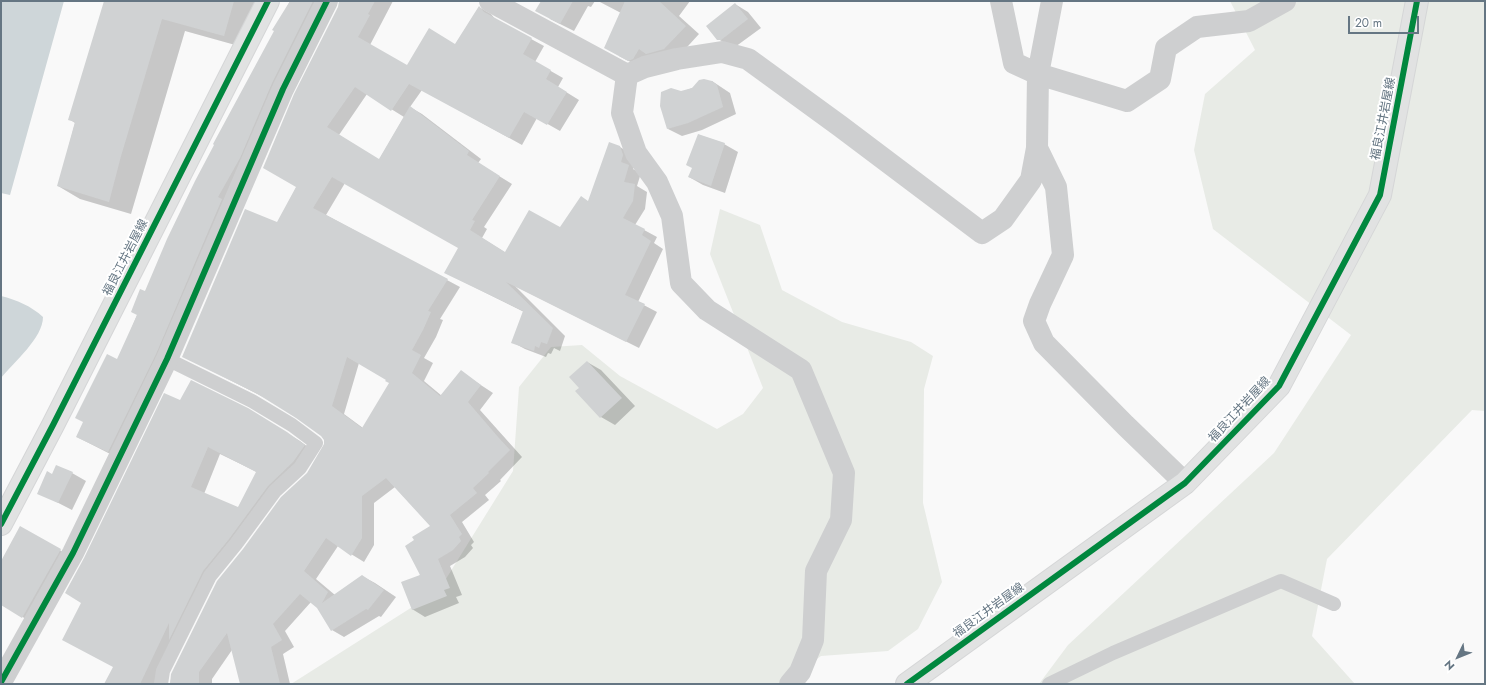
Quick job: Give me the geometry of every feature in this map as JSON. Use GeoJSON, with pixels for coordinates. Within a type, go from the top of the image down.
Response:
{"type":"FeatureCollection","features":[{"type":"Feature","properties":{"kind":"main road","name":"福良江井岩屋線"},"geometry":{"type":"LineString","coordinates":[[1,524],[53,425],[268,1]]}},
{"type":"Feature","properties":{"kind":"main road","name":"福良江井岩屋線"},"geometry":{"type":"LineString","coordinates":[[907,684],[1185,483],[1279,386],[1380,195],[1417,1]]}},
{"type":"Feature","properties":{"kind":"street"},"geometry":{"type":"LineString","coordinates":[[1,682],[73,553],[167,359],[283,89],[327,1]]}},
{"type":"Feature","properties":{"kind":"street"},"geometry":{"type":"LineString","coordinates":[[490,1],[627,75]]}},
{"type":"Feature","properties":{"kind":"street"},"geometry":{"type":"LineString","coordinates":[[1001,1],[1014,63],[1038,74],[1127,101],[1160,78],[1166,48],[1197,27],[1249,20],[1285,1]]}},
{"type":"Feature","properties":{"kind":"street"},"geometry":{"type":"LineString","coordinates":[[627,75],[645,67],[677,59],[722,52],[748,59],[982,233],[1003,219],[1031,180],[1037,148],[1038,74],[1052,1]]}},
{"type":"Feature","properties":{"kind":"street"},"geometry":{"type":"LineString","coordinates":[[627,75],[622,113],[636,153],[657,182],[672,216],[681,283],[707,310],[801,370],[844,473],[841,520],[816,570],[813,640],[800,672],[790,684]]}},
{"type":"Feature","properties":{"kind":"street"},"geometry":{"type":"LineString","coordinates":[[1037,148],[1056,187],[1063,255],[1040,304],[1034,321],[1044,343],[1185,483]]}},
{"type":"Feature","properties":{"kind":"lane"},"geometry":{"type":"LineString","coordinates":[[160,684],[163,671],[210,576],[236,544],[275,491],[300,468],[316,443],[252,401],[167,359]]}},
{"type":"Feature","properties":{"kind":"lane"},"geometry":{"type":"LineString","coordinates":[[1049,684],[1113,653],[1281,581],[1334,604]]}},
{"type":"Feature","properties":{"kind":"shaded area"},"geometry":{"type":"Polygon","coordinates":[[[1,1],[64,1],[10,195],[1,193],[1,1]]]}},
{"type":"Feature","properties":{"kind":"shaded area"},"geometry":{"type":"Polygon","coordinates":[[[1230,1],[1485,1],[1485,411],[1472,410],[1327,559],[1312,636],[1355,684],[1039,684],[1068,645],[1274,453],[1351,335],[1213,229],[1194,150],[1205,94],[1255,50],[1230,1]]]}},
{"type":"Feature","properties":{"kind":"shaded area"},"geometry":{"type":"Polygon","coordinates":[[[720,209],[760,225],[782,290],[842,322],[911,342],[933,356],[924,389],[923,503],[942,582],[918,629],[888,651],[821,656],[783,684],[291,684],[439,590],[513,471],[519,387],[551,347],[582,345],[620,376],[717,429],[743,414],[763,388],[710,254],[720,209]]]}},
{"type":"Feature","properties":{"kind":"shaded area"},"geometry":{"type":"Polygon","coordinates":[[[1,296],[24,304],[43,317],[42,325],[33,341],[1,378],[1,296]]]}},
{"type":"Feature","properties":{"kind":"building"},"geometry":{"type":"Polygon","coordinates":[[[104,1],[234,1],[224,36],[162,19],[121,156],[109,202],[57,186],[75,122],[68,120],[104,1]]]}},
{"type":"Feature","properties":{"kind":"building"},"geometry":{"type":"Polygon","coordinates":[[[290,1],[313,1],[272,83],[240,158],[218,197],[222,199],[156,354],[108,452],[76,437],[83,422],[75,418],[107,354],[117,359],[137,315],[131,312],[140,289],[145,291],[167,239],[214,145],[213,144],[274,31],[272,30],[290,1]]]}},
{"type":"Feature","properties":{"kind":"building"},"geometry":{"type":"Polygon","coordinates":[[[339,1],[375,1],[368,14],[370,15],[358,37],[407,65],[429,28],[455,44],[479,6],[484,12],[532,38],[523,54],[551,70],[546,79],[567,92],[547,125],[524,112],[509,138],[409,84],[391,111],[355,87],[327,127],[379,159],[410,106],[469,151],[467,155],[500,176],[472,220],[475,221],[470,230],[505,252],[529,210],[560,227],[581,196],[588,201],[609,142],[620,146],[623,155],[621,162],[629,165],[624,182],[635,184],[633,201],[623,218],[645,229],[642,235],[651,241],[625,295],[645,304],[626,342],[506,282],[553,328],[547,344],[541,342],[539,348],[535,346],[534,351],[511,343],[523,311],[444,273],[458,248],[332,177],[313,208],[448,279],[428,311],[431,312],[412,350],[421,355],[412,373],[440,396],[461,370],[481,385],[468,402],[510,450],[473,488],[477,493],[450,515],[462,534],[459,537],[461,541],[453,550],[438,559],[450,588],[444,590],[447,596],[412,610],[401,582],[420,575],[405,546],[414,540],[412,537],[430,526],[386,478],[362,496],[362,538],[351,556],[326,538],[304,571],[328,592],[322,603],[362,575],[384,590],[368,610],[366,609],[331,631],[317,608],[300,594],[273,624],[282,640],[271,647],[280,684],[240,684],[227,633],[199,672],[199,684],[170,684],[171,674],[217,581],[243,549],[281,497],[307,473],[324,444],[324,440],[321,436],[296,418],[256,393],[182,357],[245,209],[277,222],[296,187],[263,168],[294,94],[338,7],[339,1]],[[347,357],[332,406],[362,428],[389,383],[385,381],[386,380],[347,357]]]}},
{"type":"Feature","properties":{"kind":"building"},"geometry":{"type":"Polygon","coordinates":[[[541,1],[573,1],[560,24],[535,11],[541,1]]]}},
{"type":"Feature","properties":{"kind":"building"},"geometry":{"type":"Polygon","coordinates":[[[625,1],[659,1],[686,26],[664,49],[646,54],[639,49],[633,59],[628,61],[604,48],[625,1]]]}},
{"type":"Feature","properties":{"kind":"building"},"geometry":{"type":"Polygon","coordinates":[[[735,3],[748,19],[721,40],[717,40],[706,26],[735,3]]]}},
{"type":"Feature","properties":{"kind":"building"},"geometry":{"type":"Polygon","coordinates":[[[704,79],[712,81],[717,85],[723,107],[688,123],[667,129],[660,106],[661,92],[671,88],[681,91],[692,88],[699,80],[704,79]]]}},
{"type":"Feature","properties":{"kind":"building"},"geometry":{"type":"Polygon","coordinates":[[[698,134],[725,143],[711,186],[688,177],[692,168],[686,165],[698,134]]]}},
{"type":"Feature","properties":{"kind":"building"},"geometry":{"type":"Polygon","coordinates":[[[587,361],[622,398],[600,418],[575,391],[579,388],[569,377],[587,361]]]}},
{"type":"Feature","properties":{"kind":"building"},"geometry":{"type":"Polygon","coordinates":[[[191,380],[248,408],[305,445],[293,462],[268,486],[229,539],[203,571],[169,640],[169,623],[140,684],[104,684],[113,667],[62,640],[81,603],[65,593],[84,558],[164,393],[180,400],[191,380]],[[208,447],[191,487],[238,507],[256,472],[208,447]]]}},
{"type":"Feature","properties":{"kind":"building"},"geometry":{"type":"Polygon","coordinates":[[[56,465],[73,472],[58,503],[37,494],[47,471],[52,474],[56,465]]]}},
{"type":"Feature","properties":{"kind":"building"},"geometry":{"type":"Polygon","coordinates":[[[20,526],[61,549],[22,618],[1,605],[1,561],[20,526]]]}},
{"type":"Feature","properties":{"kind":"cycle path"},"geometry":{"type":"LineString","coordinates":[[1,524],[53,425],[268,1]]}},
{"type":"Feature","properties":{"kind":"cycle path"},"geometry":{"type":"LineString","coordinates":[[1,682],[73,553],[167,359],[283,89],[327,1]]}},
{"type":"Feature","properties":{"kind":"cycle path"},"geometry":{"type":"LineString","coordinates":[[907,684],[1185,483],[1279,386],[1380,195],[1417,1]]}}]}
